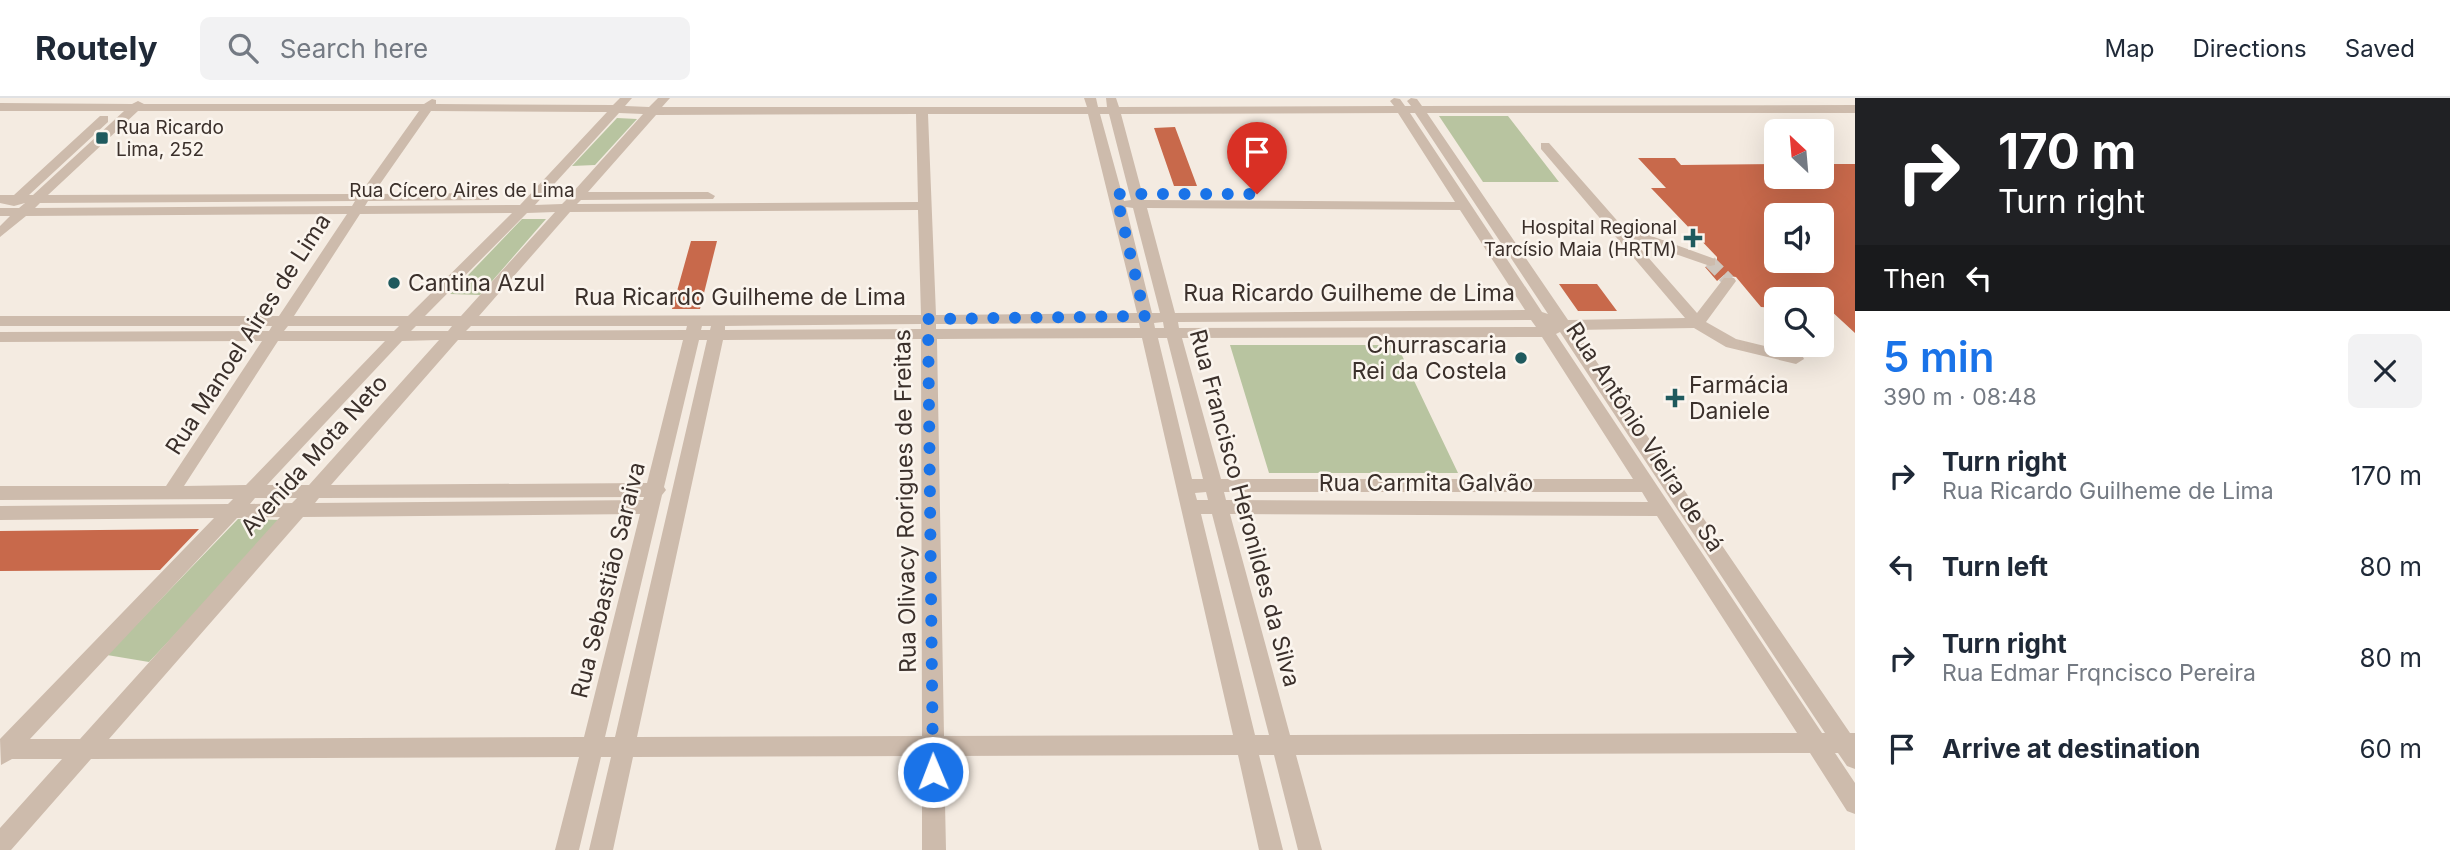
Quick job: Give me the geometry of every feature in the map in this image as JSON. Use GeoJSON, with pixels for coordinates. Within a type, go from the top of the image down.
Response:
{"type":"FeatureCollection","features":[{"type":"Feature","properties":{"kind":"street"},"geometry":{"type":"LineString","coordinates":[[1740,104],[1855,100]]}},
{"type":"Feature","properties":{"kind":"street"},"geometry":{"type":"LineString","coordinates":[[0,107],[131,103],[431,103],[595,108],[620,104],[796,106],[923,101],[1574,102],[1740,104],[1855,109]]}},
{"type":"Feature","properties":{"kind":"street","name":"Rua Olivacy Rorigues de Freitas"},"geometry":{"type":"LineString","coordinates":[[923,101],[934,850]]}},
{"type":"Feature","properties":{"kind":"street"},"geometry":{"type":"LineString","coordinates":[[1091,102],[1117,199],[1271,850]]}},
{"type":"Feature","properties":{"kind":"street","name":"Rua Francisco Heronildes da Silva"},"geometry":{"type":"LineString","coordinates":[[1112,102],[1310,850]]}},
{"type":"Feature","properties":{"kind":"street","name":"Rua Antônio Vieira de Sá"},"geometry":{"type":"LineString","coordinates":[[1405,102],[1461,200],[1536,315],[1555,329],[1662,509],[1855,803]]}},
{"type":"Feature","properties":{"kind":"street","name":"Rua Antônio Vieira de Sá"},"geometry":{"type":"LineString","coordinates":[[1405,102],[1555,329],[1851,748]]}},
{"type":"Feature","properties":{"kind":"street"},"geometry":{"type":"LineString","coordinates":[[37,198],[131,103]]}},
{"type":"Feature","properties":{"kind":"street"},"geometry":{"type":"LineString","coordinates":[[0,233],[20,205],[131,103]]}},
{"type":"Feature","properties":{"kind":"street","name":"Rua Manoel Aires de Lima"},"geometry":{"type":"LineString","coordinates":[[171,492],[360,204],[431,103]]}},
{"type":"Feature","properties":{"kind":"street","name":"Avenida Mota Neto"},"geometry":{"type":"LineString","coordinates":[[2,751],[413,320],[530,202],[620,104]]}},
{"type":"Feature","properties":{"kind":"street","name":"Avenida Mota Neto"},"geometry":{"type":"LineString","coordinates":[[0,845],[659,104]]}},
{"type":"Feature","properties":{"kind":"street"},"geometry":{"type":"LineString","coordinates":[[1545,146],[1696,323],[1731,343],[1796,359]]}},
{"type":"Feature","properties":{"kind":"street","name":"Rua Cícero Aires de Lima"},"geometry":{"type":"LineString","coordinates":[[1,210],[37,198],[360,204]]}},
{"type":"Feature","properties":{"kind":"street"},"geometry":{"type":"LineString","coordinates":[[1117,199],[1461,200]]}},
{"type":"Feature","properties":{"kind":"street","name":"Rua Cícero Aires de Lima"},"geometry":{"type":"LineString","coordinates":[[20,205],[925,201]]}},
{"type":"Feature","properties":{"kind":"street"},"geometry":{"type":"LineString","coordinates":[[1615,228],[1710,262]]}},
{"type":"Feature","properties":{"kind":"street"},"geometry":{"type":"LineString","coordinates":[[1696,323],[1729,281]]}},
{"type":"Feature","properties":{"kind":"street","name":"Rua Ricardo Guilheme de Lima"},"geometry":{"type":"LineString","coordinates":[[1171,325],[1536,315]]}},
{"type":"Feature","properties":{"kind":"street","name":"Rua Ricardo Guilheme de Lima"},"geometry":{"type":"LineString","coordinates":[[0,321],[467,320],[694,328]]}},
{"type":"Feature","properties":{"kind":"street","name":"Rua Ricardo Guilheme de Lima"},"geometry":{"type":"LineString","coordinates":[[0,337],[398,336],[694,328],[1147,325],[1555,329],[1696,323]]}},
{"type":"Feature","properties":{"kind":"street","name":"Rua Sebastião Saraiva"},"geometry":{"type":"LineString","coordinates":[[567,850],[694,328]]}},
{"type":"Feature","properties":{"kind":"street"},"geometry":{"type":"LineString","coordinates":[[601,850],[718,328]]}},
{"type":"Feature","properties":{"kind":"street","name":"Rua Carmita Galvão"},"geometry":{"type":"LineString","coordinates":[[1185,486],[1647,485]]}},
{"type":"Feature","properties":{"kind":"street"},"geometry":{"type":"LineString","coordinates":[[0,493],[314,491],[654,499]]}},
{"type":"Feature","properties":{"kind":"street"},"geometry":{"type":"LineString","coordinates":[[0,513],[298,510],[654,499]]}},
{"type":"Feature","properties":{"kind":"street","name":"Rua Carmita Galvão"},"geometry":{"type":"LineString","coordinates":[[1190,507],[1662,509]]}},
{"type":"Feature","properties":{"kind":"street"},"geometry":{"type":"LineString","coordinates":[[1221,636],[1254,637]]}},
{"type":"Feature","properties":{"kind":"street"},"geometry":{"type":"LineString","coordinates":[[2,751],[1815,743],[1851,748]]}},
{"type":"Feature","properties":{"kind":"green space"},"geometry":{"type":"Polygon","coordinates":[[[1439,116],[1508,116],[1559,182],[1483,182],[1439,116]]]}},
{"type":"Feature","properties":{"kind":"green space"},"geometry":{"type":"Polygon","coordinates":[[[617,118],[637,119],[595,165],[572,166],[617,118]]]}},
{"type":"Feature","properties":{"kind":"green space"},"geometry":{"type":"Polygon","coordinates":[[[522,219],[546,219],[480,295],[450,294],[522,219]]]}},
{"type":"Feature","properties":{"kind":"green space"},"geometry":{"type":"Polygon","coordinates":[[[1230,345],[1397,345],[1458,473],[1269,473],[1230,345]]]}},
{"type":"Feature","properties":{"kind":"green space"},"geometry":{"type":"Polygon","coordinates":[[[238,519],[283,520],[149,662],[107,655],[238,519]]]}},
{"type":"Feature","properties":{"kind":"building"},"geometry":{"type":"Polygon","coordinates":[[[1175,127],[1197,186],[1174,186],[1154,128],[1175,127]]]}},
{"type":"Feature","properties":{"kind":"building"},"geometry":{"type":"Polygon","coordinates":[[[1638,158],[1675,158],[1681,165],[1764,164],[1764,189],[1834,189],[1834,164],[1855,164],[1855,333],[1834,314],[1834,287],[1764,287],[1764,307],[1736,277],[1724,275],[1717,281],[1705,267],[1717,267],[1717,257],[1651,188],[1666,188],[1638,158]]]}},
{"type":"Feature","properties":{"kind":"building"},"geometry":{"type":"Polygon","coordinates":[[[691,241],[717,241],[700,309],[672,309],[691,241]]]}},
{"type":"Feature","properties":{"kind":"building"},"geometry":{"type":"Polygon","coordinates":[[[1559,284],[1597,284],[1617,311],[1578,311],[1559,284]]]}},
{"type":"Feature","properties":{"kind":"building"},"geometry":{"type":"Polygon","coordinates":[[[199,529],[160,570],[0,571],[0,531],[199,529]]]}},
{"type":"Feature","properties":{"kind":"tunnel"},"geometry":{"type":"LineString","coordinates":[[1710,262],[1729,281]]}},
{"type":"Feature","properties":{"kind":"place","name":"Rua Ricardo Lima, 252"},"geometry":{"type":"Point","coordinates":[102,138]}},
{"type":"Feature","properties":{"kind":"place","name":"Hospital Regional Tarcísio Maia (HRTM)"},"geometry":{"type":"Point","coordinates":[1693,238]}},
{"type":"Feature","properties":{"kind":"place","name":"Cantina Azul"},"geometry":{"type":"Point","coordinates":[394,283]}},
{"type":"Feature","properties":{"kind":"place","name":"Churrascaria Rei da Costela"},"geometry":{"type":"Point","coordinates":[1521,358]}},
{"type":"Feature","properties":{"kind":"place","name":"Farmácia Daniele"},"geometry":{"type":"Point","coordinates":[1675,398]}},
{"type":"Feature","properties":{"kind":"route"},"geometry":{"type":"LineString","coordinates":[[933,772],[928,319],[1145,316],[1116,194],[1257,194]]}}]}
